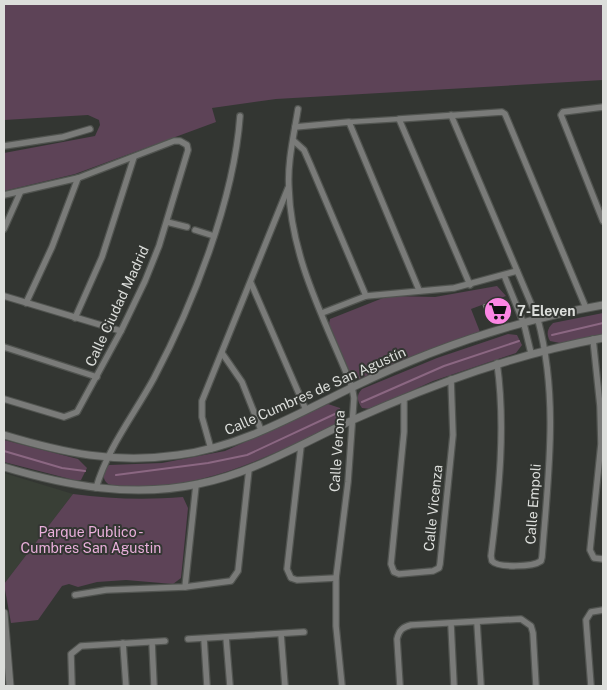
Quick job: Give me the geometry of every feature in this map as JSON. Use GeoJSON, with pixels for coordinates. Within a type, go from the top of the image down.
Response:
{"type":"FeatureCollection","features":[{"type":"Feature","properties":{"kind":"street"},"geometry":{"type":"LineString","coordinates":[[603,107],[563,112],[561,115],[603,221]]}},
{"type":"Feature","properties":{"kind":"street","name":"Calle Verona"},"geometry":{"type":"LineString","coordinates":[[298,109],[288,186],[293,235],[302,266],[352,387],[354,420],[336,578],[336,626],[342,686]]}},
{"type":"Feature","properties":{"kind":"street"},"geometry":{"type":"LineString","coordinates":[[295,127],[504,112],[586,308]]}},
{"type":"Feature","properties":{"kind":"street","name":"Calle Empoli"},"geometry":{"type":"LineString","coordinates":[[452,115],[538,320],[545,349],[550,387],[551,444],[542,557],[534,565],[498,566],[492,561],[491,556],[498,501],[502,425],[502,399],[497,363]]}},
{"type":"Feature","properties":{"kind":"street"},"geometry":{"type":"LineString","coordinates":[[96,488],[106,459],[169,349],[214,236],[238,133],[240,116]]}},
{"type":"Feature","properties":{"kind":"street"},"geometry":{"type":"LineString","coordinates":[[400,119],[470,285]]}},
{"type":"Feature","properties":{"kind":"street"},"geometry":{"type":"LineString","coordinates":[[349,122],[419,290]]}},
{"type":"Feature","properties":{"kind":"street"},"geometry":{"type":"LineString","coordinates":[[4,146],[63,137],[90,129]]}},
{"type":"Feature","properties":{"kind":"street","name":"Calle Ciudad Madrid"},"geometry":{"type":"LineString","coordinates":[[4,195],[20,193],[78,178],[174,142],[180,141],[187,145],[188,150],[167,222],[145,281],[122,331],[82,406],[74,415],[64,417],[4,398]]}},
{"type":"Feature","properties":{"kind":"street"},"geometry":{"type":"LineString","coordinates":[[294,141],[304,150],[366,296]]}},
{"type":"Feature","properties":{"kind":"street"},"geometry":{"type":"LineString","coordinates":[[75,318],[102,257],[134,157]]}},
{"type":"Feature","properties":{"kind":"street"},"geometry":{"type":"LineString","coordinates":[[26,303],[52,247],[78,178]]}},
{"type":"Feature","properties":{"kind":"street"},"geometry":{"type":"LineString","coordinates":[[212,449],[200,409],[288,186]]}},
{"type":"Feature","properties":{"kind":"street"},"geometry":{"type":"LineString","coordinates":[[4,229],[20,193]]}},
{"type":"Feature","properties":{"kind":"street"},"geometry":{"type":"LineString","coordinates":[[167,222],[187,227]]}},
{"type":"Feature","properties":{"kind":"street"},"geometry":{"type":"LineString","coordinates":[[195,230],[214,236]]}},
{"type":"Feature","properties":{"kind":"street"},"geometry":{"type":"LineString","coordinates":[[322,313],[366,296],[470,285],[517,271]]}},
{"type":"Feature","properties":{"kind":"street"},"geometry":{"type":"LineString","coordinates":[[504,275],[524,324],[531,353]]}},
{"type":"Feature","properties":{"kind":"street"},"geometry":{"type":"LineString","coordinates":[[251,283],[306,410]]}},
{"type":"Feature","properties":{"kind":"street"},"geometry":{"type":"LineString","coordinates":[[4,296],[122,331]]}},
{"type":"Feature","properties":{"kind":"street","name":"Calle Cumbres de San Agustín"},"geometry":{"type":"LineString","coordinates":[[4,435],[45,448],[106,459],[178,455],[212,449],[261,430],[352,387],[440,350],[538,320],[603,305]]}},
{"type":"Feature","properties":{"kind":"street"},"geometry":{"type":"LineString","coordinates":[[4,467],[42,478],[96,488],[144,490],[196,485],[249,469],[354,420],[451,379],[545,349],[603,338]]}},
{"type":"Feature","properties":{"kind":"street"},"geometry":{"type":"LineString","coordinates":[[593,340],[600,406],[601,444],[590,550],[594,558],[603,559]]}},
{"type":"Feature","properties":{"kind":"street"},"geometry":{"type":"LineString","coordinates":[[4,347],[97,377]]}},
{"type":"Feature","properties":{"kind":"street"},"geometry":{"type":"LineString","coordinates":[[222,353],[242,382],[261,430]]}},
{"type":"Feature","properties":{"kind":"street","name":"Calle Vicenza"},"geometry":{"type":"LineString","coordinates":[[404,398],[404,432],[390,564],[394,572],[398,574],[434,571],[439,568],[453,435],[451,379]]}},
{"type":"Feature","properties":{"kind":"street"},"geometry":{"type":"LineString","coordinates":[[301,446],[287,569],[292,578],[297,580],[336,578]]}},
{"type":"Feature","properties":{"kind":"street"},"geometry":{"type":"LineString","coordinates":[[75,595],[106,590],[185,587],[224,583],[236,577],[249,469]]}},
{"type":"Feature","properties":{"kind":"street"},"geometry":{"type":"LineString","coordinates":[[185,587],[196,485]]}},
{"type":"Feature","properties":{"kind":"street"},"geometry":{"type":"LineString","coordinates":[[591,686],[587,616],[595,610],[603,610]]}},
{"type":"Feature","properties":{"kind":"street"},"geometry":{"type":"LineString","coordinates":[[4,613],[10,686]]}},
{"type":"Feature","properties":{"kind":"street"},"geometry":{"type":"LineString","coordinates":[[400,686],[397,639],[398,632],[404,627],[411,624],[477,623],[521,619],[527,621],[533,633],[536,686]]}},
{"type":"Feature","properties":{"kind":"street"},"geometry":{"type":"LineString","coordinates":[[477,623],[481,686]]}},
{"type":"Feature","properties":{"kind":"street"},"geometry":{"type":"LineString","coordinates":[[450,624],[454,686]]}},
{"type":"Feature","properties":{"kind":"street"},"geometry":{"type":"LineString","coordinates":[[188,639],[304,632]]}},
{"type":"Feature","properties":{"kind":"street"},"geometry":{"type":"LineString","coordinates":[[281,634],[285,686]]}},
{"type":"Feature","properties":{"kind":"street"},"geometry":{"type":"LineString","coordinates":[[226,637],[230,686]]}},
{"type":"Feature","properties":{"kind":"street"},"geometry":{"type":"LineString","coordinates":[[204,639],[207,686]]}},
{"type":"Feature","properties":{"kind":"street"},"geometry":{"type":"LineString","coordinates":[[72,686],[71,654],[81,646],[165,641]]}},
{"type":"Feature","properties":{"kind":"street"},"geometry":{"type":"LineString","coordinates":[[152,642],[154,686]]}},
{"type":"Feature","properties":{"kind":"street"},"geometry":{"type":"LineString","coordinates":[[124,643],[126,686]]}},
{"type":"Feature","properties":{"kind":"shaded area"},"geometry":{"type":"Polygon","coordinates":[[[4,473],[73,494],[4,584],[4,473]]]}},
{"type":"Feature","properties":{"kind":"green space"},"geometry":{"type":"Polygon","coordinates":[[[4,4],[603,4],[603,80],[276,99],[212,108],[216,122],[75,174],[4,191],[4,153],[95,136],[100,125],[99,120],[88,115],[4,120],[4,4]]]}},
{"type":"Feature","properties":{"kind":"green space"},"geometry":{"type":"Polygon","coordinates":[[[497,286],[506,296],[471,309],[480,332],[359,379],[351,375],[329,324],[330,319],[388,296],[435,297],[497,286]]]}},
{"type":"Feature","properties":{"kind":"green space"},"geometry":{"type":"Polygon","coordinates":[[[603,313],[603,334],[560,343],[550,341],[548,332],[549,327],[553,323],[603,313]]]}},
{"type":"Feature","properties":{"kind":"green space"},"geometry":{"type":"Polygon","coordinates":[[[508,334],[517,335],[522,345],[516,353],[433,381],[371,409],[362,408],[359,403],[358,396],[362,389],[437,358],[508,334]]]}},
{"type":"Feature","properties":{"kind":"green space"},"geometry":{"type":"Polygon","coordinates":[[[328,404],[340,408],[343,419],[340,423],[289,447],[237,468],[183,483],[156,486],[110,485],[104,477],[106,468],[109,465],[162,463],[225,451],[328,404]]]}},
{"type":"Feature","properties":{"kind":"green space"},"geometry":{"type":"Polygon","coordinates":[[[4,440],[78,459],[87,468],[81,480],[74,480],[4,462],[4,440]]]}},
{"type":"Feature","properties":{"kind":"green space","name":"Parque Publico - Cumbres San Agustin"},"geometry":{"type":"Polygon","coordinates":[[[73,494],[128,498],[183,497],[188,508],[181,578],[173,584],[126,580],[97,582],[78,587],[69,584],[62,586],[38,620],[11,623],[4,584],[73,494]]]}},
{"type":"Feature","properties":{"kind":"building"},"geometry":{"type":"Polygon","coordinates":[[[501,299],[505,310],[487,316],[483,305],[501,299]]]}},
{"type":"Feature","properties":{"kind":"waterway"},"geometry":{"type":"LineString","coordinates":[[552,335],[603,323]]}},
{"type":"Feature","properties":{"kind":"waterway"},"geometry":{"type":"LineString","coordinates":[[362,402],[444,366],[519,341]]}},
{"type":"Feature","properties":{"kind":"waterway"},"geometry":{"type":"LineString","coordinates":[[116,475],[208,463],[247,455],[337,413]]}},
{"type":"Feature","properties":{"kind":"waterway"},"geometry":{"type":"LineString","coordinates":[[4,451],[62,468],[85,471]]}},
{"type":"Feature","properties":{"kind":"place","name":"7-Eleven"},"geometry":{"type":"Point","coordinates":[498,311]}}]}
